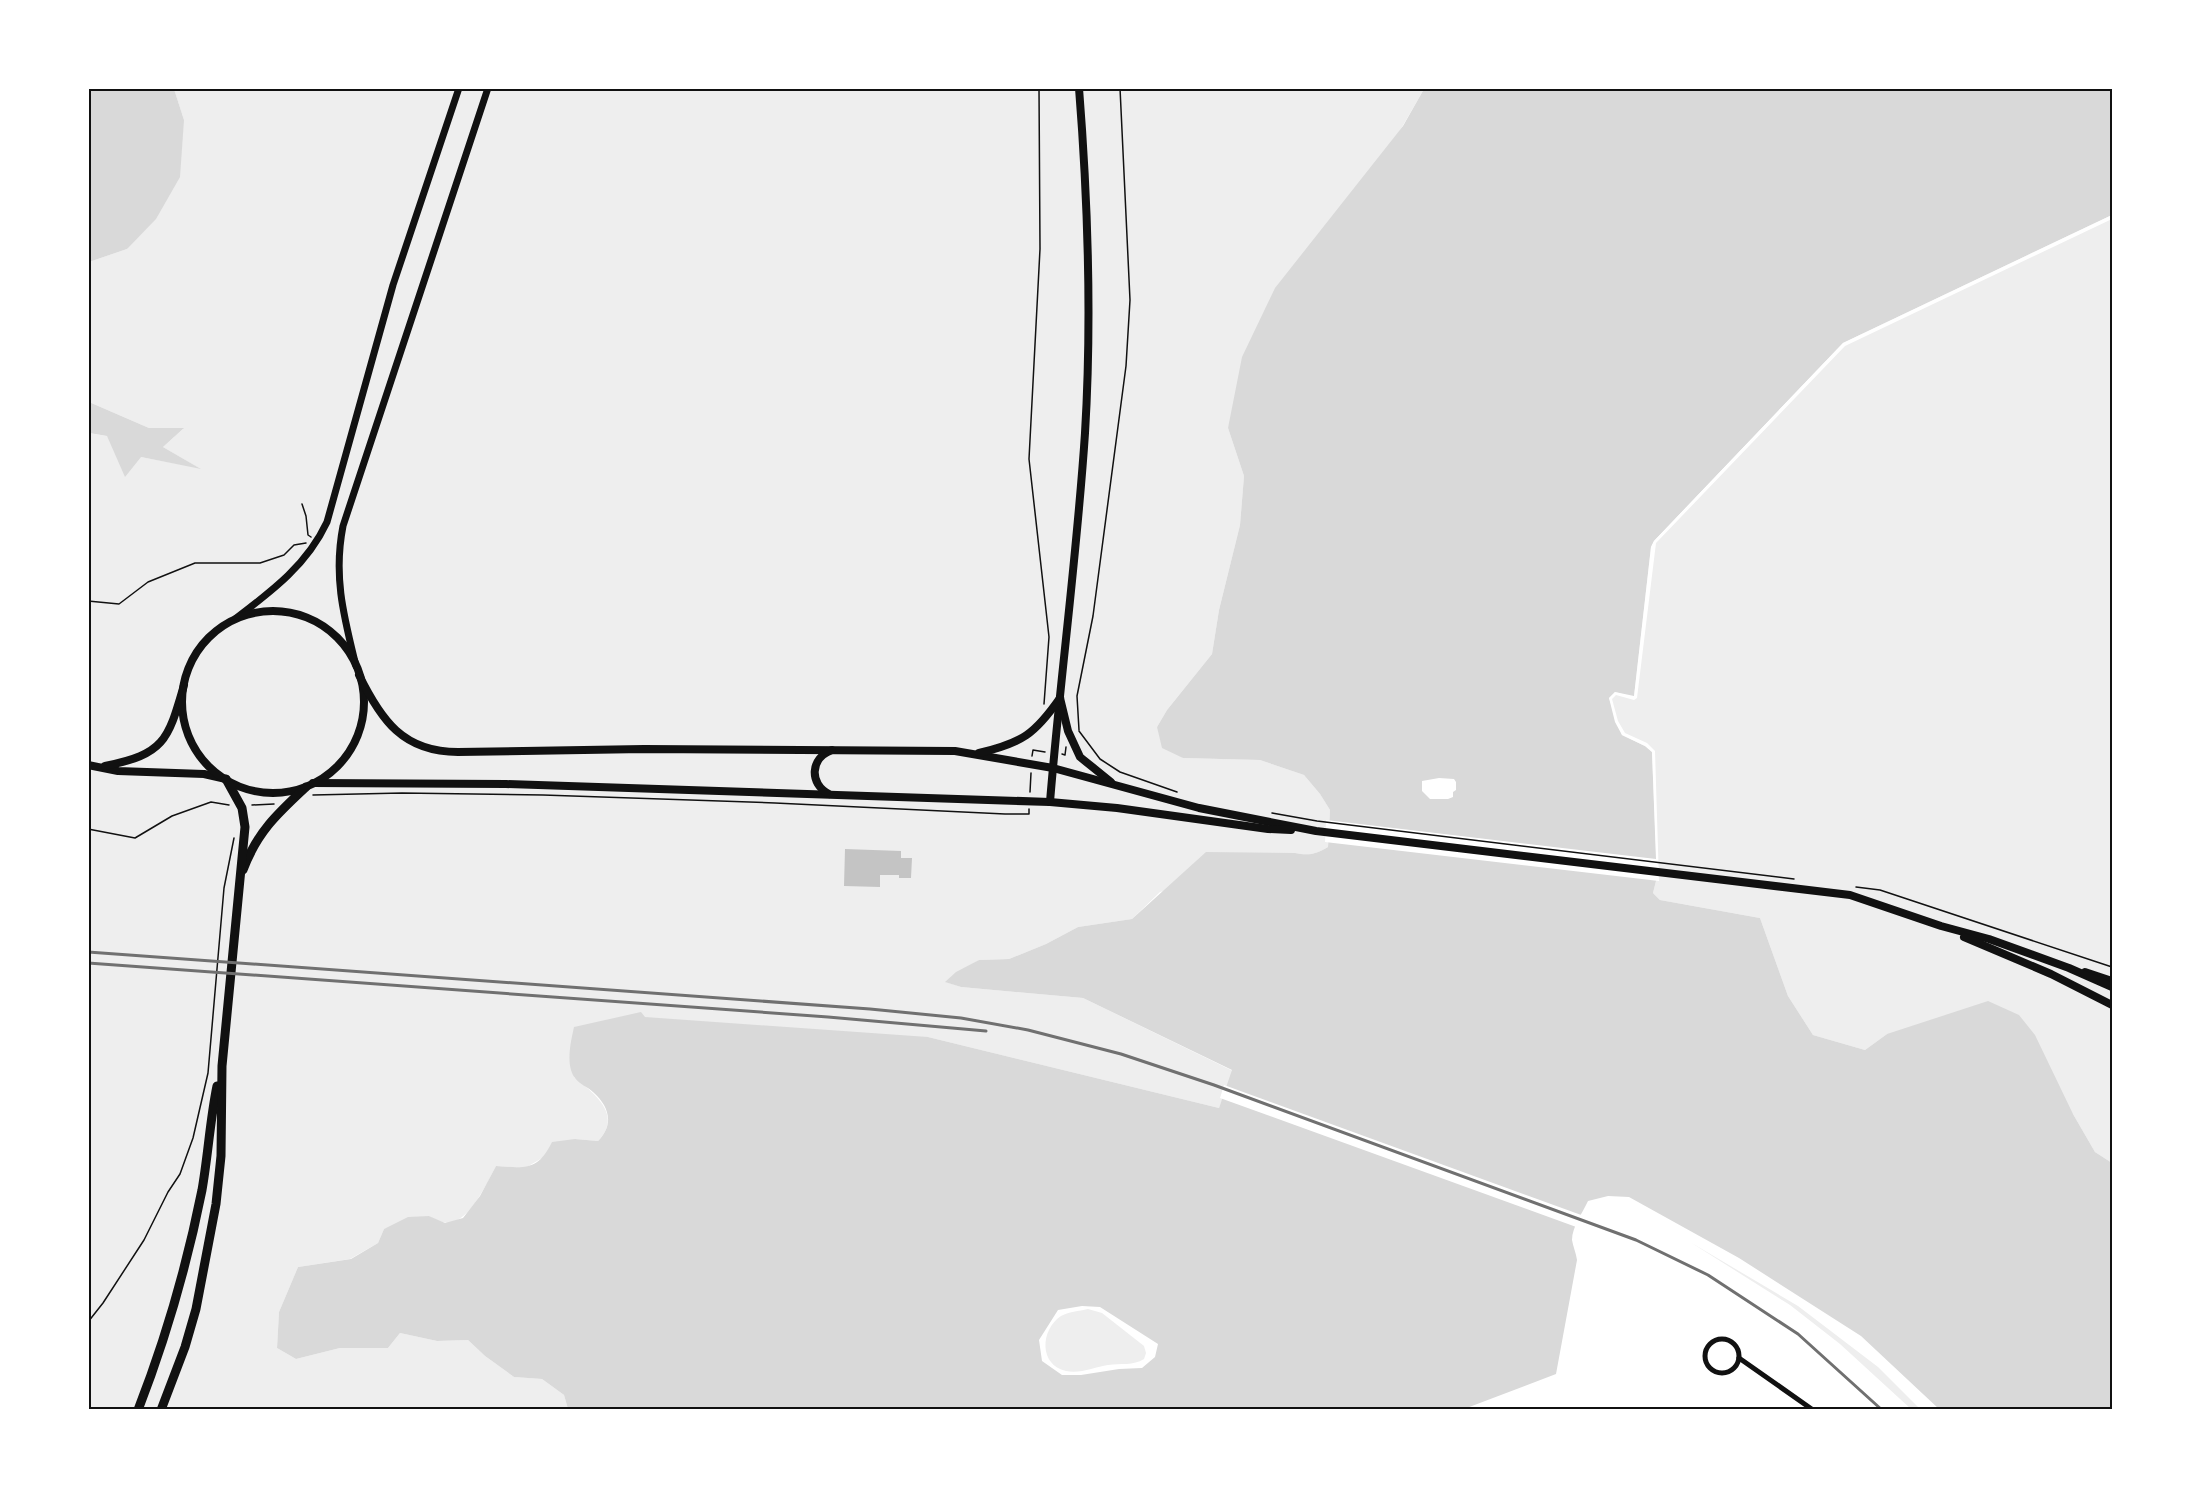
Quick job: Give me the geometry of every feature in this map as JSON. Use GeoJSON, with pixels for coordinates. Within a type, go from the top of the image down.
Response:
{"type":"FeatureCollection","features":[{"type":"Feature","properties":{"kind":"highway"},"geometry":{"type":"LineString","coordinates":[[161,1410],[191,1328],[210,1245],[221,1156],[222,1066],[244,832],[244,816],[226,779]]}},
{"type":"Feature","properties":{"kind":"highway"},"geometry":{"type":"LineString","coordinates":[[239,880],[250,852],[267,824],[310,788]]}},
{"type":"Feature","properties":{"kind":"highway"},"geometry":{"type":"LineString","coordinates":[[138,1410],[170,1321],[189,1250],[222,1066]]}},
{"type":"Feature","properties":{"kind":"main road"},"geometry":{"type":"LineString","coordinates":[[1050,802],[1077,531],[1086,408],[1087,206],[1079,88]]}},
{"type":"Feature","properties":{"kind":"main road"},"geometry":{"type":"LineString","coordinates":[[102,766],[141,758],[157,746],[171,724],[193,659],[205,642],[219,628],[235,619],[268,611],[302,616],[324,627],[338,638],[358,670],[377,708],[394,729],[419,746],[442,752],[836,749],[955,751],[1053,768],[1199,808],[1316,831]]}},
{"type":"Feature","properties":{"kind":"main road"},"geometry":{"type":"LineString","coordinates":[[310,788],[336,767],[355,740],[363,707],[363,691],[358,670]]}},
{"type":"Feature","properties":{"kind":"main road"},"geometry":{"type":"LineString","coordinates":[[184,685],[184,718],[192,742],[206,763],[240,787],[264,792],[310,788],[506,784],[1050,802],[1117,808],[1268,829],[1316,831],[1850,895],[2112,981]]}},
{"type":"Feature","properties":{"kind":"main road"},"geometry":{"type":"LineString","coordinates":[[975,754],[1006,746],[1031,734],[1060,698]]}},
{"type":"Feature","properties":{"kind":"main road"},"geometry":{"type":"LineString","coordinates":[[1060,698],[1068,731],[1080,757],[1116,785]]}},
{"type":"Feature","properties":{"kind":"main road"},"geometry":{"type":"LineString","coordinates":[[835,796],[819,787],[815,774],[820,758],[836,749]]}},
{"type":"Feature","properties":{"kind":"main road"},"geometry":{"type":"LineString","coordinates":[[88,765],[118,771],[204,774],[226,779]]}},
{"type":"Feature","properties":{"kind":"main road"},"geometry":{"type":"LineString","coordinates":[[1941,926],[2051,974],[2112,1005]]}},
{"type":"Feature","properties":{"kind":"main road"},"geometry":{"type":"LineString","coordinates":[[2069,968],[2112,987]]}},
{"type":"Feature","properties":{"kind":"street"},"geometry":{"type":"LineString","coordinates":[[235,619],[286,579],[308,555],[317,542],[331,511],[393,285],[459,88]]}},
{"type":"Feature","properties":{"kind":"street"},"geometry":{"type":"LineString","coordinates":[[358,670],[339,588],[338,562],[343,526],[488,88]]}},
{"type":"Feature","properties":{"kind":"street"},"geometry":{"type":"LineString","coordinates":[[1739,1358],[1735,1367],[1722,1373],[1709,1368],[1704,1355],[1710,1343],[1725,1339],[1737,1348],[1739,1358],[1813,1410]]}},
{"type":"Feature","properties":{"kind":"path"},"geometry":{"type":"LineString","coordinates":[[1039,88],[1040,249],[1029,459],[1049,637],[1045,703],[1040,712]]}},
{"type":"Feature","properties":{"kind":"path"},"geometry":{"type":"LineString","coordinates":[[1120,88],[1130,325],[1093,616],[1077,696],[1079,731],[1100,759],[1120,772],[1183,794]]}},
{"type":"Feature","properties":{"kind":"path"},"geometry":{"type":"LineString","coordinates":[[302,504],[308,536],[315,538],[317,542]]}},
{"type":"Feature","properties":{"kind":"path"},"geometry":{"type":"LineString","coordinates":[[88,601],[119,604],[148,582],[195,563],[260,563],[284,555],[294,545],[317,542]]}},
{"type":"Feature","properties":{"kind":"path"},"geometry":{"type":"LineString","coordinates":[[1062,754],[1065,755],[1067,742]]}},
{"type":"Feature","properties":{"kind":"path"},"geometry":{"type":"LineString","coordinates":[[1032,756],[1032,750],[1044,752]]}},
{"type":"Feature","properties":{"kind":"path"},"geometry":{"type":"LineString","coordinates":[[1030,795],[1031,771]]}},
{"type":"Feature","properties":{"kind":"path"},"geometry":{"type":"LineString","coordinates":[[310,788],[402,793],[775,803],[1005,814],[1029,814],[1029,810]]}},
{"type":"Feature","properties":{"kind":"path"},"geometry":{"type":"LineString","coordinates":[[88,829],[135,838],[172,816],[211,802],[235,805]]}},
{"type":"Feature","properties":{"kind":"path"},"geometry":{"type":"LineString","coordinates":[[245,806],[273,804]]}},
{"type":"Feature","properties":{"kind":"path"},"geometry":{"type":"LineString","coordinates":[[1272,812],[1317,820],[1677,863]]}},
{"type":"Feature","properties":{"kind":"path"},"geometry":{"type":"LineString","coordinates":[[88,1322],[104,1303],[139,1249],[184,1165],[207,1085],[224,888],[235,831]]}},
{"type":"Feature","properties":{"kind":"shaded area"},"geometry":{"type":"Polygon","coordinates":[[[88,89],[174,89],[184,120],[180,177],[156,219],[127,249],[89,262],[88,89]]]}},
{"type":"Feature","properties":{"kind":"shaded area"},"geometry":{"type":"Polygon","coordinates":[[[174,89],[1424,89],[1228,428],[1244,476],[1240,525],[1219,610],[1212,654],[1167,710],[1157,727],[1183,758],[1260,760],[1304,775],[1330,810],[1328,847],[1312,854],[1295,853],[1160,892],[1132,919],[1078,927],[1046,944],[1009,959],[979,960],[946,982],[961,987],[1083,998],[1233,1071],[1219,1108],[928,1037],[574,1077],[597,1098],[607,1114],[608,1122],[605,1131],[598,1141],[575,1139],[525,1168],[496,1166],[475,1203],[460,1219],[442,1222],[429,1216],[384,1229],[378,1243],[350,1259],[298,1267],[279,1312],[277,1348],[296,1359],[340,1348],[388,1348],[400,1333],[437,1341],[468,1340],[485,1356],[514,1377],[542,1379],[564,1395],[568,1409],[89,1409],[88,433],[107,436],[141,457],[199,468],[163,447],[183,429],[149,428],[89,402],[89,262],[127,249],[184,120],[174,89]]]}},
{"type":"Feature","properties":{"kind":"shaded area"},"geometry":{"type":"Polygon","coordinates":[[[1424,89],[2112,89],[2112,215],[1843,343],[1654,541],[1651,547],[1634,697],[1615,692],[1609,698],[1622,735],[1652,752],[1657,877],[1653,893],[1660,900],[1760,918],[1788,996],[1813,1035],[1865,1050],[1887,1034],[1988,1001],[2019,1015],[2035,1035],[2073,1114],[2095,1152],[2112,1163],[2112,1409],[1939,1409],[1861,1336],[1739,1258],[1629,1197],[1608,1196],[1588,1201],[1574,1230],[1572,1240],[1577,1260],[1556,1374],[1464,1409],[568,1409],[564,1395],[542,1379],[514,1377],[485,1356],[468,1340],[437,1341],[400,1333],[388,1348],[340,1348],[296,1359],[277,1348],[279,1312],[298,1267],[351,1259],[378,1243],[384,1229],[408,1217],[429,1216],[445,1223],[463,1218],[480,1196],[496,1166],[530,1166],[541,1158],[552,1142],[575,1139],[598,1141],[606,1129],[608,1116],[599,1098],[572,1073],[570,1053],[574,1027],[641,1012],[645,1017],[928,1037],[1219,1108],[1232,1070],[1083,998],[961,987],[945,982],[956,972],[979,960],[1009,959],[1046,944],[1078,927],[1132,919],[1206,852],[1308,854],[1328,847],[1330,810],[1304,775],[1260,760],[1183,758],[1162,748],[1157,727],[1167,710],[1212,654],[1219,610],[1240,525],[1244,476],[1228,428],[1242,357],[1275,288],[1403,126],[1424,89]],[[1439,778],[1422,781],[1422,791],[1430,799],[1453,797],[1453,792],[1456,790],[1454,779],[1439,778]],[[1082,1306],[1058,1310],[1039,1340],[1042,1361],[1062,1375],[1142,1368],[1155,1357],[1158,1344],[1100,1307],[1082,1306]]]}},
{"type":"Feature","properties":{"kind":"shaded area"},"geometry":{"type":"Polygon","coordinates":[[[2112,215],[2112,1163],[2095,1152],[2073,1114],[1887,1034],[1865,1050],[1813,1035],[1788,996],[1760,918],[1660,900],[1653,893],[1657,877],[1645,746],[1622,735],[1609,698],[1615,692],[1651,547],[1843,343],[2112,215]]]}},
{"type":"Feature","properties":{"kind":"shaded area"},"geometry":{"type":"Polygon","coordinates":[[[89,402],[149,428],[184,428],[163,447],[201,469],[141,457],[125,477],[107,436],[89,433],[89,402]]]}},
{"type":"Feature","properties":{"kind":"shaded area"},"geometry":{"type":"Polygon","coordinates":[[[1690,1242],[1798,1306],[1878,1367],[1920,1409],[1911,1409],[1840,1344],[1790,1305],[1690,1242]]]}},
{"type":"Feature","properties":{"kind":"shaded area"},"geometry":{"type":"Polygon","coordinates":[[[1088,1309],[1102,1313],[1144,1346],[1146,1353],[1144,1359],[1077,1372],[1066,1371],[1051,1362],[1045,1346],[1049,1330],[1054,1322],[1061,1316],[1088,1309]]]}},
{"type":"Feature","properties":{"kind":"pier"},"geometry":{"type":"Polygon","coordinates":[[[2112,215],[2112,219],[1845,346],[1656,543],[1637,698],[1634,700],[1616,695],[1612,699],[1618,721],[1625,733],[1647,743],[1655,751],[1659,881],[1325,842],[1326,820],[1656,859],[1652,752],[1622,735],[1615,722],[1609,698],[1615,692],[1634,696],[1651,547],[1654,541],[1843,343],[2112,215]]]}},
{"type":"Feature","properties":{"kind":"pier"},"geometry":{"type":"Polygon","coordinates":[[[1224,1085],[1584,1216],[1579,1228],[1220,1098],[1224,1085]]]}},
{"type":"Feature","properties":{"kind":"building"},"geometry":{"type":"Polygon","coordinates":[[[845,849],[901,851],[901,858],[912,858],[911,878],[899,878],[899,875],[880,875],[880,887],[844,886],[845,849]]]}},
{"type":"Feature","properties":{"kind":"railway"},"geometry":{"type":"LineString","coordinates":[[88,952],[870,1009],[961,1018],[1028,1030],[1121,1054],[1214,1085],[1636,1240],[1708,1275],[1798,1334],[1882,1410]]}},
{"type":"Feature","properties":{"kind":"railway"},"geometry":{"type":"LineString","coordinates":[[88,963],[828,1017],[986,1031]]}}]}
